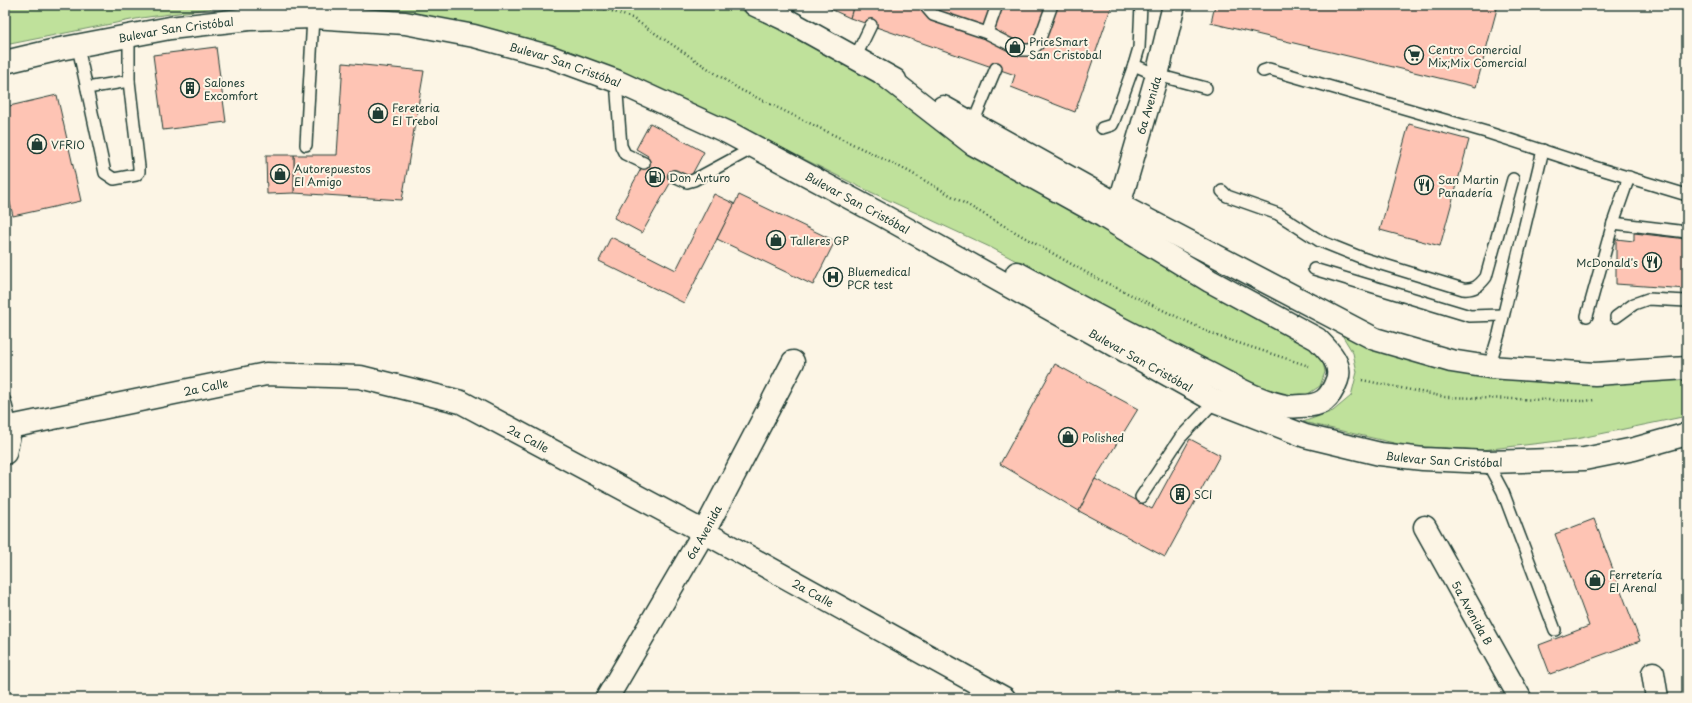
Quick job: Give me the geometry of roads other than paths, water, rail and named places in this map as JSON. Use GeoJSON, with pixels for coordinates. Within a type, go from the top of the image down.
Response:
{"type":"FeatureCollection","features":[{"type":"Feature","properties":{"kind":"main road"},"geometry":{"type":"LineString","coordinates":[[755,5],[785,19],[1120,204],[1375,339],[1451,361],[1489,367],[1595,374],[1687,368]]}},
{"type":"Feature","properties":{"kind":"main road","name":"6a Avenida"},"geometry":{"type":"LineString","coordinates":[[1120,204],[1157,75],[1174,5]]}},
{"type":"Feature","properties":{"kind":"main road","name":"Bulevar San Cristóbal"},"geometry":{"type":"LineString","coordinates":[[5,62],[170,28],[249,19],[313,16],[406,23],[474,36],[548,56],[616,81],[729,133],[880,214],[1215,401],[1305,436],[1380,454],[1423,459],[1487,462],[1584,459],[1634,449],[1687,434]]}},
{"type":"Feature","properties":{"kind":"main road"},"geometry":{"type":"LineString","coordinates":[[880,214],[985,255],[1119,329],[1257,397],[1287,406],[1310,406],[1323,402],[1333,391],[1339,376],[1332,354],[1317,339],[1210,281],[1103,216],[972,144],[883,74]]}},
{"type":"Feature","properties":{"kind":"main road","name":"6a Avenida"},"geometry":{"type":"LineString","coordinates":[[607,698],[704,532],[793,362]]}},
{"type":"Feature","properties":{"kind":"main road","name":"2a Calle"},"geometry":{"type":"LineString","coordinates":[[8,427],[266,374],[360,377],[461,402],[704,532],[1004,698]]}},
{"type":"Feature","properties":{"kind":"main road"},"geometry":{"type":"LineString","coordinates":[[5,453],[8,427]]}},
{"type":"Feature","properties":{"kind":"main road","name":"5a Avenida B"},"geometry":{"type":"LineString","coordinates":[[1425,527],[1520,698]]}},
{"type":"Feature","properties":{"kind":"main road"},"geometry":{"type":"LineString","coordinates":[[1653,673],[1657,698]]}},
{"type":"Feature","properties":{"kind":"lane"},"geometry":{"type":"LineString","coordinates":[[928,5],[927,8],[933,15],[986,33],[1021,50],[1031,50],[1038,44],[1052,5]]}},
{"type":"Feature","properties":{"kind":"lane"},"geometry":{"type":"LineString","coordinates":[[986,33],[997,5]]}},
{"type":"Feature","properties":{"kind":"lane"},"geometry":{"type":"LineString","coordinates":[[1102,128],[1112,125],[1134,65],[1139,48],[1141,5]]}},
{"type":"Feature","properties":{"kind":"lane"},"geometry":{"type":"LineString","coordinates":[[306,145],[313,16]]}},
{"type":"Feature","properties":{"kind":"lane"},"geometry":{"type":"LineString","coordinates":[[855,58],[871,25]]}},
{"type":"Feature","properties":{"kind":"lane"},"geometry":{"type":"LineString","coordinates":[[78,47],[105,173],[114,179],[136,175],[139,172],[139,166],[129,80],[128,37]]}},
{"type":"Feature","properties":{"kind":"lane"},"geometry":{"type":"LineString","coordinates":[[1134,65],[1157,75],[1206,88]]}},
{"type":"Feature","properties":{"kind":"lane"},"geometry":{"type":"LineString","coordinates":[[973,123],[996,68]]}},
{"type":"Feature","properties":{"kind":"lane"},"geometry":{"type":"LineString","coordinates":[[1263,71],[1269,69],[1486,132],[1584,164],[1687,194]]}},
{"type":"Feature","properties":{"kind":"lane"},"geometry":{"type":"LineString","coordinates":[[87,88],[129,80]]}},
{"type":"Feature","properties":{"kind":"lane"},"geometry":{"type":"LineString","coordinates":[[616,81],[622,146],[625,154],[644,163]]}},
{"type":"Feature","properties":{"kind":"lane"},"geometry":{"type":"LineString","coordinates":[[674,176],[687,182],[694,180],[755,147]]}},
{"type":"Feature","properties":{"kind":"lane"},"geometry":{"type":"LineString","coordinates":[[1489,367],[1544,150]]}},
{"type":"Feature","properties":{"kind":"lane"},"geometry":{"type":"LineString","coordinates":[[1588,316],[1613,223],[1629,177]]}},
{"type":"Feature","properties":{"kind":"lane"},"geometry":{"type":"LineString","coordinates":[[1222,191],[1227,196],[1278,214],[1320,241],[1365,259],[1463,288],[1472,289],[1480,285],[1486,277],[1513,179]]}},
{"type":"Feature","properties":{"kind":"lane"},"geometry":{"type":"LineString","coordinates":[[1613,223],[1687,232]]}},
{"type":"Feature","properties":{"kind":"lane"},"geometry":{"type":"LineString","coordinates":[[1314,269],[1470,316],[1503,315]]}},
{"type":"Feature","properties":{"kind":"lane"},"geometry":{"type":"LineString","coordinates":[[1616,317],[1634,304],[1648,299],[1687,301]]}},
{"type":"Feature","properties":{"kind":"lane"},"geometry":{"type":"LineString","coordinates":[[5,401],[8,427]]}},
{"type":"Feature","properties":{"kind":"lane"},"geometry":{"type":"LineString","coordinates":[[1141,497],[1180,438],[1215,401]]}},
{"type":"Feature","properties":{"kind":"lane"},"geometry":{"type":"LineString","coordinates":[[1487,462],[1503,492],[1555,630]]}},
{"type":"Feature","properties":{"kind":"place","name":"PriceSmart San Cristobal"},"geometry":{"type":"Point","coordinates":[1015,47]}},
{"type":"Feature","properties":{"kind":"place","name":"Centro Comercial Mix;Mix Comercial"},"geometry":{"type":"Point","coordinates":[1414,55]}},
{"type":"Feature","properties":{"kind":"place","name":"Salones Excomfort"},"geometry":{"type":"Point","coordinates":[190,88]}},
{"type":"Feature","properties":{"kind":"place","name":"Fereteria El Trebol"},"geometry":{"type":"Point","coordinates":[378,113]}},
{"type":"Feature","properties":{"kind":"place","name":"VFRIO"},"geometry":{"type":"Point","coordinates":[37,144]}},
{"type":"Feature","properties":{"kind":"place","name":"Autorepuestos El Amigo"},"geometry":{"type":"Point","coordinates":[280,174]}},
{"type":"Feature","properties":{"kind":"place","name":"Don Arturo"},"geometry":{"type":"Point","coordinates":[655,177]}},
{"type":"Feature","properties":{"kind":"place","name":"San Martin Panadería"},"geometry":{"type":"Point","coordinates":[1424,185]}},
{"type":"Feature","properties":{"kind":"place","name":"Talleres GP"},"geometry":{"type":"Point","coordinates":[776,240]}},
{"type":"Feature","properties":{"kind":"place","name":"McDonald's"},"geometry":{"type":"Point","coordinates":[1652,262]}},
{"type":"Feature","properties":{"kind":"place","name":"Bluemedical PCR test"},"geometry":{"type":"Point","coordinates":[833,277]}},
{"type":"Feature","properties":{"kind":"place","name":"Polished"},"geometry":{"type":"Point","coordinates":[1068,437]}},
{"type":"Feature","properties":{"kind":"place","name":"SCI"},"geometry":{"type":"Point","coordinates":[1180,494]}},
{"type":"Feature","properties":{"kind":"place","name":"Ferretería El Arenal"},"geometry":{"type":"Point","coordinates":[1595,580]}}]}
